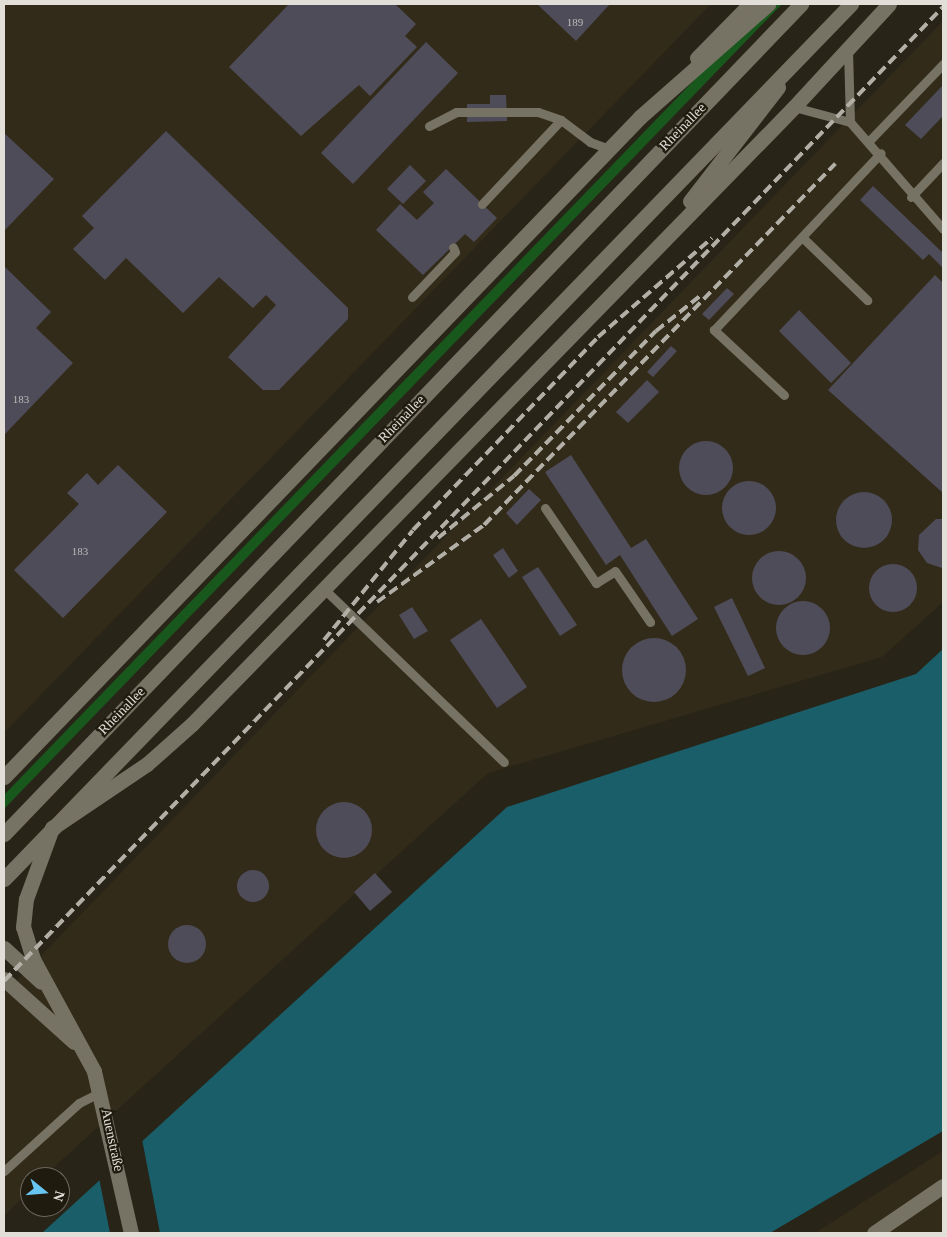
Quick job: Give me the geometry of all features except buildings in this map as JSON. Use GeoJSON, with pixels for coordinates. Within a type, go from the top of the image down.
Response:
{"type":"FeatureCollection","features":[{"type":"Feature","properties":{"kind":"street"},"geometry":{"type":"LineString","coordinates":[[4,777],[750,4]]}},
{"type":"Feature","properties":{"kind":"street"},"geometry":{"type":"LineString","coordinates":[[640,117],[768,4]]}},
{"type":"Feature","properties":{"kind":"street","name":"Rheinallee"},"geometry":{"type":"LineString","coordinates":[[4,834],[801,4]]}},
{"type":"Feature","properties":{"kind":"street"},"geometry":{"type":"LineString","coordinates":[[4,880],[52,828],[851,4]]}},
{"type":"Feature","properties":{"kind":"street"},"geometry":{"type":"LineString","coordinates":[[52,828],[160,753],[794,107],[889,4]]}},
{"type":"Feature","properties":{"kind":"street"},"geometry":{"type":"LineString","coordinates":[[648,256],[808,49]]}},
{"type":"Feature","properties":{"kind":"street","name":"Auenstraße"},"geometry":{"type":"LineString","coordinates":[[52,828],[23,918],[31,953],[82,1050],[101,1092],[131,1233]]}},
{"type":"Feature","properties":{"kind":"street","name":"Auenstraße"},"geometry":{"type":"LineString","coordinates":[[4,948],[51,992]]}},
{"type":"Feature","properties":{"kind":"street","name":"Auenstraße"},"geometry":{"type":"LineString","coordinates":[[4,980],[82,1050]]}},
{"type":"Feature","properties":{"kind":"street"},"geometry":{"type":"LineString","coordinates":[[874,1233],[943,1186]]}},
{"type":"Feature","properties":{"kind":"lane"},"geometry":{"type":"LineString","coordinates":[[848,47],[850,122]]}},
{"type":"Feature","properties":{"kind":"lane"},"geometry":{"type":"LineString","coordinates":[[869,141],[943,64]]}},
{"type":"Feature","properties":{"kind":"lane"},"geometry":{"type":"LineString","coordinates":[[794,107],[850,122],[881,153],[911,197],[943,229]]}},
{"type":"Feature","properties":{"kind":"lane"},"geometry":{"type":"LineString","coordinates":[[429,126],[446,116],[467,111],[523,110],[562,120],[590,142],[609,149]]}},
{"type":"Feature","properties":{"kind":"lane"},"geometry":{"type":"LineString","coordinates":[[482,204],[562,120]]}},
{"type":"Feature","properties":{"kind":"lane"},"geometry":{"type":"LineString","coordinates":[[784,396],[714,330],[881,153]]}},
{"type":"Feature","properties":{"kind":"lane"},"geometry":{"type":"LineString","coordinates":[[911,197],[943,163]]}},
{"type":"Feature","properties":{"kind":"lane"},"geometry":{"type":"LineString","coordinates":[[802,237],[868,300]]}},
{"type":"Feature","properties":{"kind":"lane"},"geometry":{"type":"LineString","coordinates":[[412,297],[455,252],[453,246]]}},
{"type":"Feature","properties":{"kind":"lane"},"geometry":{"type":"LineString","coordinates":[[545,508],[596,583],[615,571],[650,622]]}},
{"type":"Feature","properties":{"kind":"lane"},"geometry":{"type":"LineString","coordinates":[[323,588],[504,762]]}},
{"type":"Feature","properties":{"kind":"lane"},"geometry":{"type":"LineString","coordinates":[[4,1171],[79,1103],[101,1092]]}},
{"type":"Feature","properties":{"kind":"shaded area"},"geometry":{"type":"Polygon","coordinates":[[[4,4],[711,4],[4,733],[4,4]]]}},
{"type":"Feature","properties":{"kind":"shaded area"},"geometry":{"type":"Polygon","coordinates":[[[943,21],[943,602],[882,657],[488,773],[54,1167],[20,1167],[20,1200],[4,1216],[4,994],[943,21]]]}},
{"type":"Feature","properties":{"kind":"shaded area"},"geometry":{"type":"Polygon","coordinates":[[[943,1151],[943,1233],[815,1233],[943,1151]]]}},
{"type":"Feature","properties":{"kind":"green space"},"geometry":{"type":"Polygon","coordinates":[[[776,4],[782,4],[4,809],[4,795],[702,72],[776,4]]]}},
{"type":"Feature","properties":{"kind":"water"},"geometry":{"type":"Polygon","coordinates":[[[943,649],[943,1131],[770,1233],[42,1233],[59,1217],[70,1217],[70,1207],[507,807],[916,674],[943,649]]]}},
{"type":"Feature","properties":{"kind":"pier"},"geometry":{"type":"Polygon","coordinates":[[[142,1139],[160,1233],[110,1233],[99,1178],[142,1139]]]}},
{"type":"Feature","properties":{"kind":"railway"},"geometry":{"type":"LineString","coordinates":[[4,981],[943,7]]}},
{"type":"Feature","properties":{"kind":"railway"},"geometry":{"type":"LineString","coordinates":[[377,602],[484,525],[835,164]]}},
{"type":"Feature","properties":{"kind":"railway"},"geometry":{"type":"LineString","coordinates":[[324,640],[413,530],[598,337],[712,238]]}},
{"type":"Feature","properties":{"kind":"railway"},"geometry":{"type":"LineString","coordinates":[[438,538],[514,476],[656,331],[700,296]]}}]}
